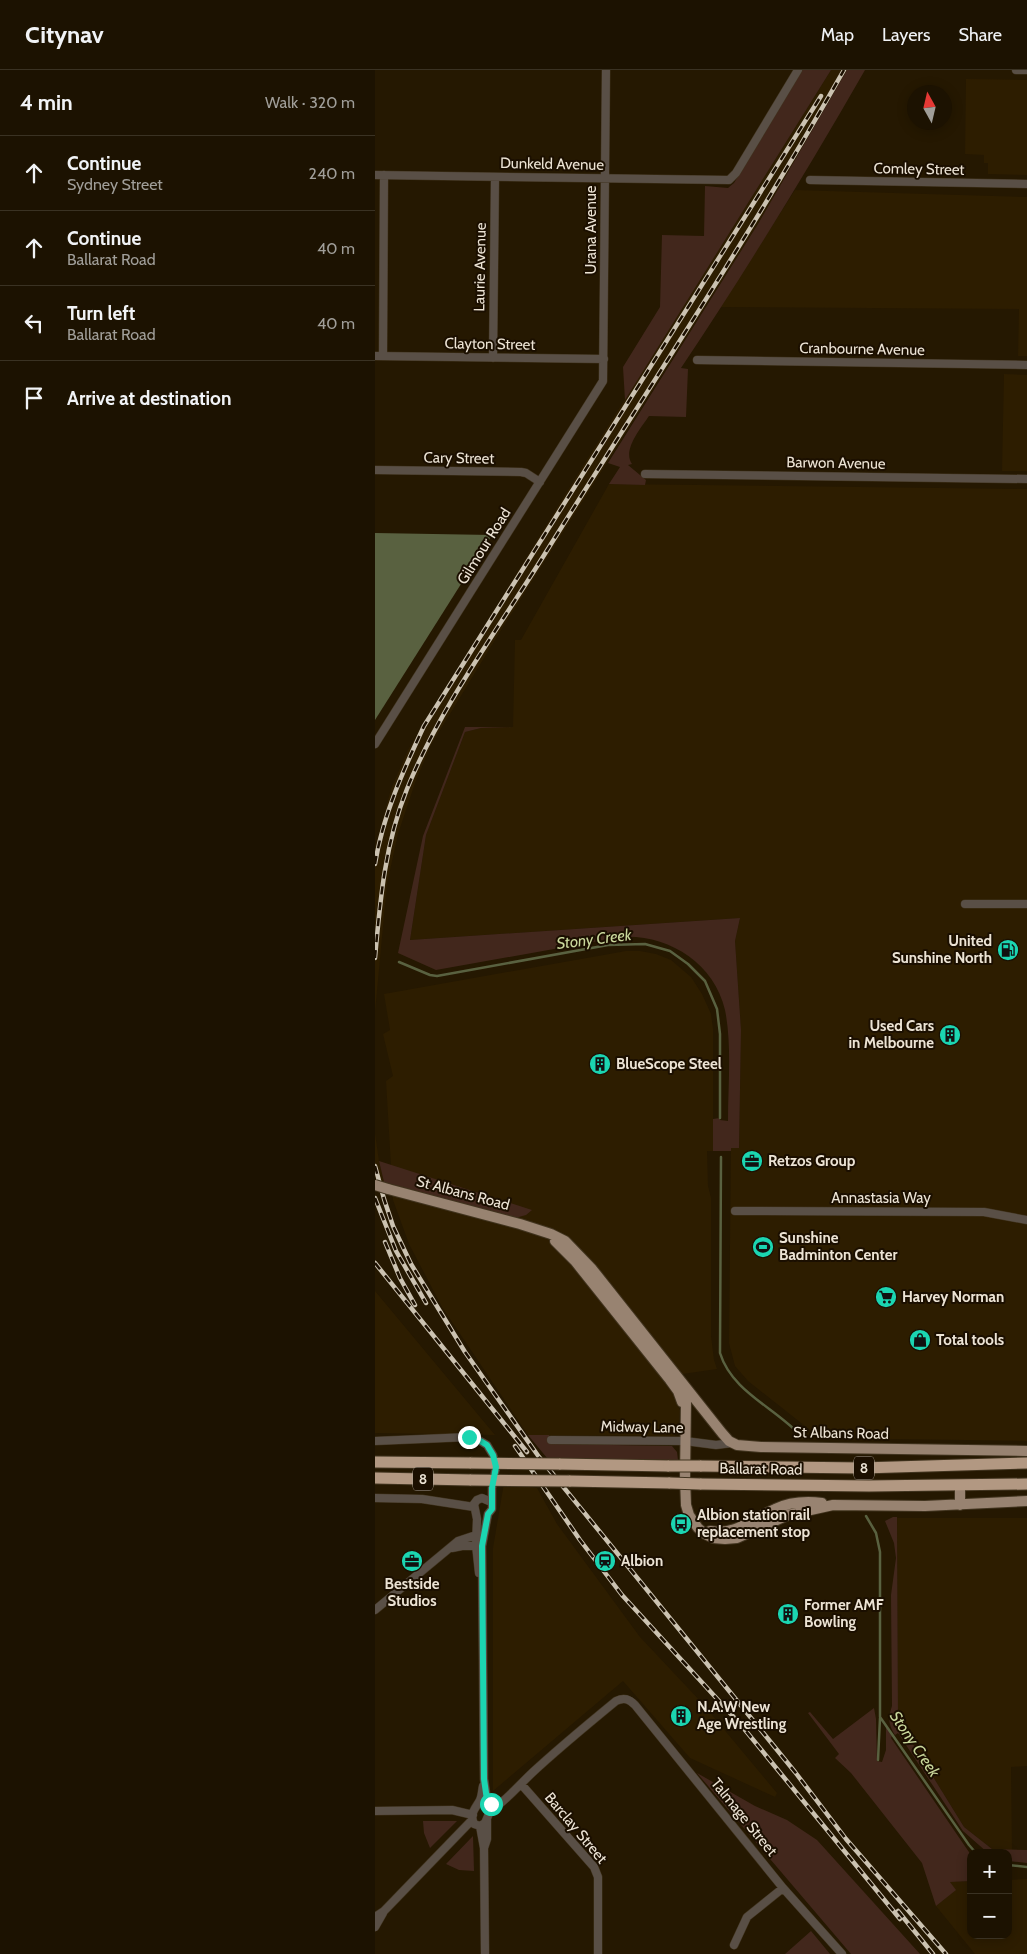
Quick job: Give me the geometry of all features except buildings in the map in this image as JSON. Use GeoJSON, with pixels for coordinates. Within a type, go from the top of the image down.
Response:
{"type":"FeatureCollection","features":[{"type":"Feature","properties":{"kind":"highway","name":"Ballarat Road"},"geometry":{"type":"LineString","coordinates":[[375,1462],[862,1468],[1027,1463]]}},
{"type":"Feature","properties":{"kind":"highway","name":"Ballarat Road"},"geometry":{"type":"LineString","coordinates":[[375,1478],[700,1484],[1027,1484]]}},
{"type":"Feature","properties":{"kind":"main road","name":"St Albans Road"},"geometry":{"type":"LineString","coordinates":[[375,1185],[543,1231],[565,1241],[643,1339],[721,1433],[732,1443],[746,1447],[1027,1451]]}},
{"type":"Feature","properties":{"kind":"main road","name":"St Albans Road"},"geometry":{"type":"LineString","coordinates":[[643,1339],[678,1391],[686,1415]]}},
{"type":"Feature","properties":{"kind":"main road","name":"St Albans Road"},"geometry":{"type":"LineString","coordinates":[[683,1385],[687,1400],[685,1498],[688,1512],[693,1521],[700,1531],[707,1536],[716,1539],[729,1539],[794,1510],[833,1505],[901,1506],[1027,1501]]}},
{"type":"Feature","properties":{"kind":"main road"},"geometry":{"type":"LineString","coordinates":[[960,1485],[960,1504]]}},
{"type":"Feature","properties":{"kind":"main road","name":"St Albans Road"},"geometry":{"type":"LineString","coordinates":[[960,1504],[1027,1508]]}},
{"type":"Feature","properties":{"kind":"street","name":"Urana Avenue"},"geometry":{"type":"LineString","coordinates":[[604,359],[606,70]]}},
{"type":"Feature","properties":{"kind":"street"},"geometry":{"type":"LineString","coordinates":[[1016,70],[1027,70]]}},
{"type":"Feature","properties":{"kind":"street","name":"Dunkeld Avenue"},"geometry":{"type":"LineString","coordinates":[[375,175],[729,180],[735,173],[795,71]]}},
{"type":"Feature","properties":{"kind":"street"},"geometry":{"type":"LineString","coordinates":[[379,356],[384,175]]}},
{"type":"Feature","properties":{"kind":"street","name":"Laurie Avenue"},"geometry":{"type":"LineString","coordinates":[[493,358],[495,177]]}},
{"type":"Feature","properties":{"kind":"street","name":"Comley Street"},"geometry":{"type":"LineString","coordinates":[[810,180],[821,182],[1027,184]]}},
{"type":"Feature","properties":{"kind":"street","name":"Clayton Street"},"geometry":{"type":"LineString","coordinates":[[379,356],[604,359]]}},
{"type":"Feature","properties":{"kind":"street","name":"Gilmour Road"},"geometry":{"type":"LineString","coordinates":[[375,744],[602,384],[604,359]]}},
{"type":"Feature","properties":{"kind":"street","name":"Cranbourne Avenue"},"geometry":{"type":"LineString","coordinates":[[697,360],[1027,365]]}},
{"type":"Feature","properties":{"kind":"street","name":"Cary Street"},"geometry":{"type":"LineString","coordinates":[[375,470],[521,472],[541,482]]}},
{"type":"Feature","properties":{"kind":"street","name":"Barwon Avenue"},"geometry":{"type":"LineString","coordinates":[[645,474],[1027,479]]}},
{"type":"Feature","properties":{"kind":"street"},"geometry":{"type":"LineString","coordinates":[[965,904],[1027,904]]}},
{"type":"Feature","properties":{"kind":"street","name":"Annastasia Way"},"geometry":{"type":"LineString","coordinates":[[735,1211],[984,1212],[1027,1220]]}},
{"type":"Feature","properties":{"kind":"street"},"geometry":{"type":"LineString","coordinates":[[375,1441],[469,1437],[483,1442],[493,1455],[496,1467],[491,1502],[492,1509],[488,1514],[479,1546]]}},
{"type":"Feature","properties":{"kind":"street","name":"Midway Lane"},"geometry":{"type":"LineString","coordinates":[[551,1440],[685,1441],[716,1445],[732,1443]]}},
{"type":"Feature","properties":{"kind":"street"},"geometry":{"type":"LineString","coordinates":[[375,1498],[422,1499],[475,1510],[483,1516],[488,1514]]}},
{"type":"Feature","properties":{"kind":"street"},"geometry":{"type":"LineString","coordinates":[[485,1954],[484,1848],[475,1822],[483,1802],[484,1779],[482,1592],[479,1546],[476,1535],[475,1502],[482,1498],[491,1502]]}},
{"type":"Feature","properties":{"kind":"street"},"geometry":{"type":"LineString","coordinates":[[376,1608],[451,1549],[458,1541],[476,1535]]}},
{"type":"Feature","properties":{"kind":"street"},"geometry":{"type":"LineString","coordinates":[[451,1549],[462,1546],[479,1546]]}},
{"type":"Feature","properties":{"kind":"street","name":"Talmage Street"},"geometry":{"type":"LineString","coordinates":[[521,1784],[616,1701],[625,1698],[635,1705],[783,1888],[842,1954]]}},
{"type":"Feature","properties":{"kind":"street"},"geometry":{"type":"LineString","coordinates":[[484,1848],[487,1839],[487,1820],[490,1811],[521,1784]]}},
{"type":"Feature","properties":{"kind":"street","name":"Barclay Street"},"geometry":{"type":"LineString","coordinates":[[521,1784],[598,1876],[598,1954]]}},
{"type":"Feature","properties":{"kind":"street"},"geometry":{"type":"LineString","coordinates":[[375,1811],[452,1810],[505,1798]]}},
{"type":"Feature","properties":{"kind":"street"},"geometry":{"type":"LineString","coordinates":[[483,1802],[490,1811]]}},
{"type":"Feature","properties":{"kind":"street"},"geometry":{"type":"LineString","coordinates":[[452,1810],[475,1822]]}},
{"type":"Feature","properties":{"kind":"street"},"geometry":{"type":"LineString","coordinates":[[375,1917],[384,1911],[457,1836],[475,1822],[487,1820]]}},
{"type":"Feature","properties":{"kind":"street"},"geometry":{"type":"LineString","coordinates":[[735,1945],[747,1917],[783,1888]]}},
{"type":"Feature","properties":{"kind":"street"},"geometry":{"type":"LineString","coordinates":[[375,1927],[384,1911]]}},
{"type":"Feature","properties":{"kind":"shaded area"},"geometry":{"type":"Polygon","coordinates":[[[802,70],[831,70],[625,400],[623,367],[660,307],[662,235],[704,236],[705,186],[728,188],[734,183],[802,70]]]}},
{"type":"Feature","properties":{"kind":"shaded area"},"geometry":{"type":"Polygon","coordinates":[[[831,70],[847,70],[758,224],[498,635],[431,745],[415,783],[398,834],[387,884],[375,1012],[375,848],[391,789],[408,750],[831,70]]]}},
{"type":"Feature","properties":{"kind":"shaded area"},"geometry":{"type":"Polygon","coordinates":[[[847,70],[865,70],[776,220],[681,368],[688,369],[686,417],[649,416],[637,433],[631,446],[629,452],[632,464],[628,465],[646,480],[645,485],[609,484],[620,467],[608,463],[758,224],[847,70]]]}},
{"type":"Feature","properties":{"kind":"shaded area"},"geometry":{"type":"Polygon","coordinates":[[[966,79],[1027,80],[1027,175],[988,174],[988,163],[984,163],[984,155],[965,154],[966,79]]]}},
{"type":"Feature","properties":{"kind":"shaded area"},"geometry":{"type":"Polygon","coordinates":[[[795,190],[1027,197],[1027,356],[1018,356],[1019,309],[720,307],[795,190]]]}},
{"type":"Feature","properties":{"kind":"shaded area"},"geometry":{"type":"Polygon","coordinates":[[[1004,374],[1027,375],[1027,471],[1002,471],[1004,374]]]}},
{"type":"Feature","properties":{"kind":"shaded area"},"geometry":{"type":"Polygon","coordinates":[[[609,484],[1027,489],[1027,1441],[820,1438],[748,1381],[735,1366],[729,1343],[731,1148],[739,1147],[741,1030],[735,941],[740,918],[410,940],[426,835],[465,732],[481,728],[513,727],[515,640],[521,640],[609,484]]]}},
{"type":"Feature","properties":{"kind":"shaded area"},"geometry":{"type":"Polygon","coordinates":[[[375,533],[492,535],[375,720],[375,533]]]}},
{"type":"Feature","properties":{"kind":"shaded area"},"geometry":{"type":"Polygon","coordinates":[[[465,727],[513,727],[481,728],[465,732],[426,835],[410,940],[740,918],[735,941],[741,1030],[739,1148],[731,1148],[731,1151],[713,1151],[713,1119],[720,1118],[720,1120],[728,1121],[729,1051],[727,1023],[719,993],[711,978],[686,954],[655,940],[621,937],[436,970],[398,953],[423,836],[465,727]]]}},
{"type":"Feature","properties":{"kind":"shaded area"},"geometry":{"type":"Polygon","coordinates":[[[626,951],[656,954],[671,960],[691,977],[702,994],[711,1014],[713,1029],[713,1151],[707,1151],[708,1186],[711,1198],[711,1336],[717,1369],[662,1377],[675,1396],[680,1411],[678,1430],[675,1436],[528,1435],[442,1307],[409,1244],[393,1200],[386,1081],[393,1076],[383,1034],[390,1030],[384,994],[626,951]]]}},
{"type":"Feature","properties":{"kind":"shaded area"},"geometry":{"type":"Polygon","coordinates":[[[375,1133],[379,1161],[384,1182],[375,1178],[375,1133]]]}},
{"type":"Feature","properties":{"kind":"shaded area"},"geometry":{"type":"Polygon","coordinates":[[[379,1161],[532,1210],[526,1215],[515,1218],[384,1182],[379,1161]]]}},
{"type":"Feature","properties":{"kind":"shaded area"},"geometry":{"type":"Polygon","coordinates":[[[375,1291],[495,1435],[375,1433],[375,1291]]]}},
{"type":"Feature","properties":{"kind":"shaded area"},"geometry":{"type":"Polygon","coordinates":[[[528,1435],[549,1435],[552,1444],[672,1446],[677,1452],[678,1460],[547,1458],[528,1435]]]}},
{"type":"Feature","properties":{"kind":"shaded area"},"geometry":{"type":"Polygon","coordinates":[[[504,1483],[537,1488],[557,1524],[640,1637],[702,1703],[777,1793],[775,1797],[690,1758],[623,1681],[493,1791],[493,1548],[504,1483]]]}},
{"type":"Feature","properties":{"kind":"shaded area"},"geometry":{"type":"Polygon","coordinates":[[[897,1517],[898,1720],[964,1827],[992,1849],[983,1849],[963,1831],[898,1733],[895,1735],[891,1728],[889,1718],[892,1706],[891,1595],[896,1558],[894,1543],[885,1521],[897,1517]]]}},
{"type":"Feature","properties":{"kind":"shaded area"},"geometry":{"type":"Polygon","coordinates":[[[897,1518],[1027,1518],[1027,1766],[1011,1767],[1012,1849],[992,1849],[964,1827],[898,1720],[897,1518]]]}},
{"type":"Feature","properties":{"kind":"shaded area"},"geometry":{"type":"Polygon","coordinates":[[[874,1708],[877,1761],[882,1762],[886,1750],[886,1726],[892,1736],[891,1738],[967,1849],[967,1881],[950,1882],[956,1890],[936,1906],[922,1863],[851,1773],[835,1758],[839,1754],[808,1713],[810,1712],[833,1739],[874,1708]]]}},
{"type":"Feature","properties":{"kind":"shaded area"},"geometry":{"type":"Polygon","coordinates":[[[697,1773],[755,1806],[787,1820],[817,1840],[920,1954],[851,1954],[697,1773]]]}},
{"type":"Feature","properties":{"kind":"shaded area"},"geometry":{"type":"Polygon","coordinates":[[[423,1821],[457,1821],[430,1848],[424,1833],[423,1821]]]}},
{"type":"Feature","properties":{"kind":"shaded area"},"geometry":{"type":"Polygon","coordinates":[[[473,1836],[474,1871],[459,1870],[446,1864],[473,1836]]]}},
{"type":"Feature","properties":{"kind":"shaded area"},"geometry":{"type":"Polygon","coordinates":[[[1012,1850],[1027,1850],[1027,1863],[1012,1861],[1012,1850]]]}},
{"type":"Feature","properties":{"kind":"shaded area"},"geometry":{"type":"Polygon","coordinates":[[[1027,1879],[1027,1954],[975,1954],[936,1906],[955,1890],[950,1882],[967,1881],[967,1939],[1012,1939],[1012,1880],[1027,1879]]]}},
{"type":"Feature","properties":{"kind":"shaded area"},"geometry":{"type":"Polygon","coordinates":[[[811,1931],[830,1954],[785,1954],[811,1931]]]}},
{"type":"Feature","properties":{"kind":"waterway","name":"Stony Creek"},"geometry":{"type":"LineString","coordinates":[[399,962],[437,976],[608,945],[645,944],[670,951],[688,964],[705,981],[717,1009],[720,1034],[720,1118]]}},
{"type":"Feature","properties":{"kind":"waterway","name":"Stony Creek"},"geometry":{"type":"LineString","coordinates":[[721,1157],[720,1353],[734,1379],[802,1437]]}},
{"type":"Feature","properties":{"kind":"waterway","name":"Stony Creek"},"geometry":{"type":"LineString","coordinates":[[866,1516],[876,1533],[880,1552],[880,1717],[972,1849]]}},
{"type":"Feature","properties":{"kind":"waterway"},"geometry":{"type":"LineString","coordinates":[[878,1760],[880,1718]]}},
{"type":"Feature","properties":{"kind":"waterway","name":"Stony Creek"},"geometry":{"type":"LineString","coordinates":[[1012,1865],[1027,1867]]}},
{"type":"Feature","properties":{"kind":"railway"},"geometry":{"type":"LineString","coordinates":[[375,958],[385,872],[393,830],[407,789],[436,727],[735,252],[844,70]]}},
{"type":"Feature","properties":{"kind":"railway"},"geometry":{"type":"LineString","coordinates":[[375,864],[388,811],[424,726],[821,96]]}},
{"type":"Feature","properties":{"kind":"railway"},"geometry":{"type":"LineString","coordinates":[[375,1166],[393,1226],[411,1264],[465,1352],[539,1457],[795,1772],[846,1839],[946,1954]]}},
{"type":"Feature","properties":{"kind":"railway"},"geometry":{"type":"LineString","coordinates":[[375,1198],[396,1251],[426,1303]]}},
{"type":"Feature","properties":{"kind":"railway"},"geometry":{"type":"LineString","coordinates":[[385,1242],[400,1278],[415,1305]]}},
{"type":"Feature","properties":{"kind":"railway"},"geometry":{"type":"LineString","coordinates":[[375,1263],[527,1452]]}},
{"type":"Feature","properties":{"kind":"railway"},"geometry":{"type":"LineString","coordinates":[[515,1446],[580,1540],[622,1595],[741,1725],[900,1919]]}},
{"type":"Feature","properties":{"kind":"railway"},"geometry":{"type":"LineString","coordinates":[[898,1911],[933,1954]]}},
{"type":"Feature","properties":{"kind":"place","name":"United Sunshine North"},"geometry":{"type":"Point","coordinates":[1008,950]}},
{"type":"Feature","properties":{"kind":"place","name":"Used Cars in Melbourne"},"geometry":{"type":"Point","coordinates":[950,1035]}},
{"type":"Feature","properties":{"kind":"place","name":"BlueScope Steel"},"geometry":{"type":"Point","coordinates":[600,1064]}},
{"type":"Feature","properties":{"kind":"place","name":"Retzos Group"},"geometry":{"type":"Point","coordinates":[752,1161]}},
{"type":"Feature","properties":{"kind":"place","name":"Sunshine Badminton Center"},"geometry":{"type":"Point","coordinates":[763,1247]}},
{"type":"Feature","properties":{"kind":"place","name":"Harvey Norman"},"geometry":{"type":"Point","coordinates":[886,1297]}},
{"type":"Feature","properties":{"kind":"place","name":"Total tools"},"geometry":{"type":"Point","coordinates":[920,1340]}},
{"type":"Feature","properties":{"kind":"place","name":"Albion station rail replacement stop"},"geometry":{"type":"Point","coordinates":[681,1524]}},
{"type":"Feature","properties":{"kind":"place","name":"Bestside Studios"},"geometry":{"type":"Point","coordinates":[412,1561]}},
{"type":"Feature","properties":{"kind":"place","name":"Albion"},"geometry":{"type":"Point","coordinates":[605,1561]}},
{"type":"Feature","properties":{"kind":"place","name":"Former AMF Bowling"},"geometry":{"type":"Point","coordinates":[788,1614]}},
{"type":"Feature","properties":{"kind":"place","name":"N.A.W New Age Wrestling"},"geometry":{"type":"Point","coordinates":[681,1716]}},
{"type":"Feature","properties":{"kind":"route"},"geometry":{"type":"LineString","coordinates":[[469,1437],[487,1445],[493,1455],[496,1467],[492,1488],[492,1509],[488,1514],[482,1546],[484,1779],[487,1800],[491,1804]]}}]}
